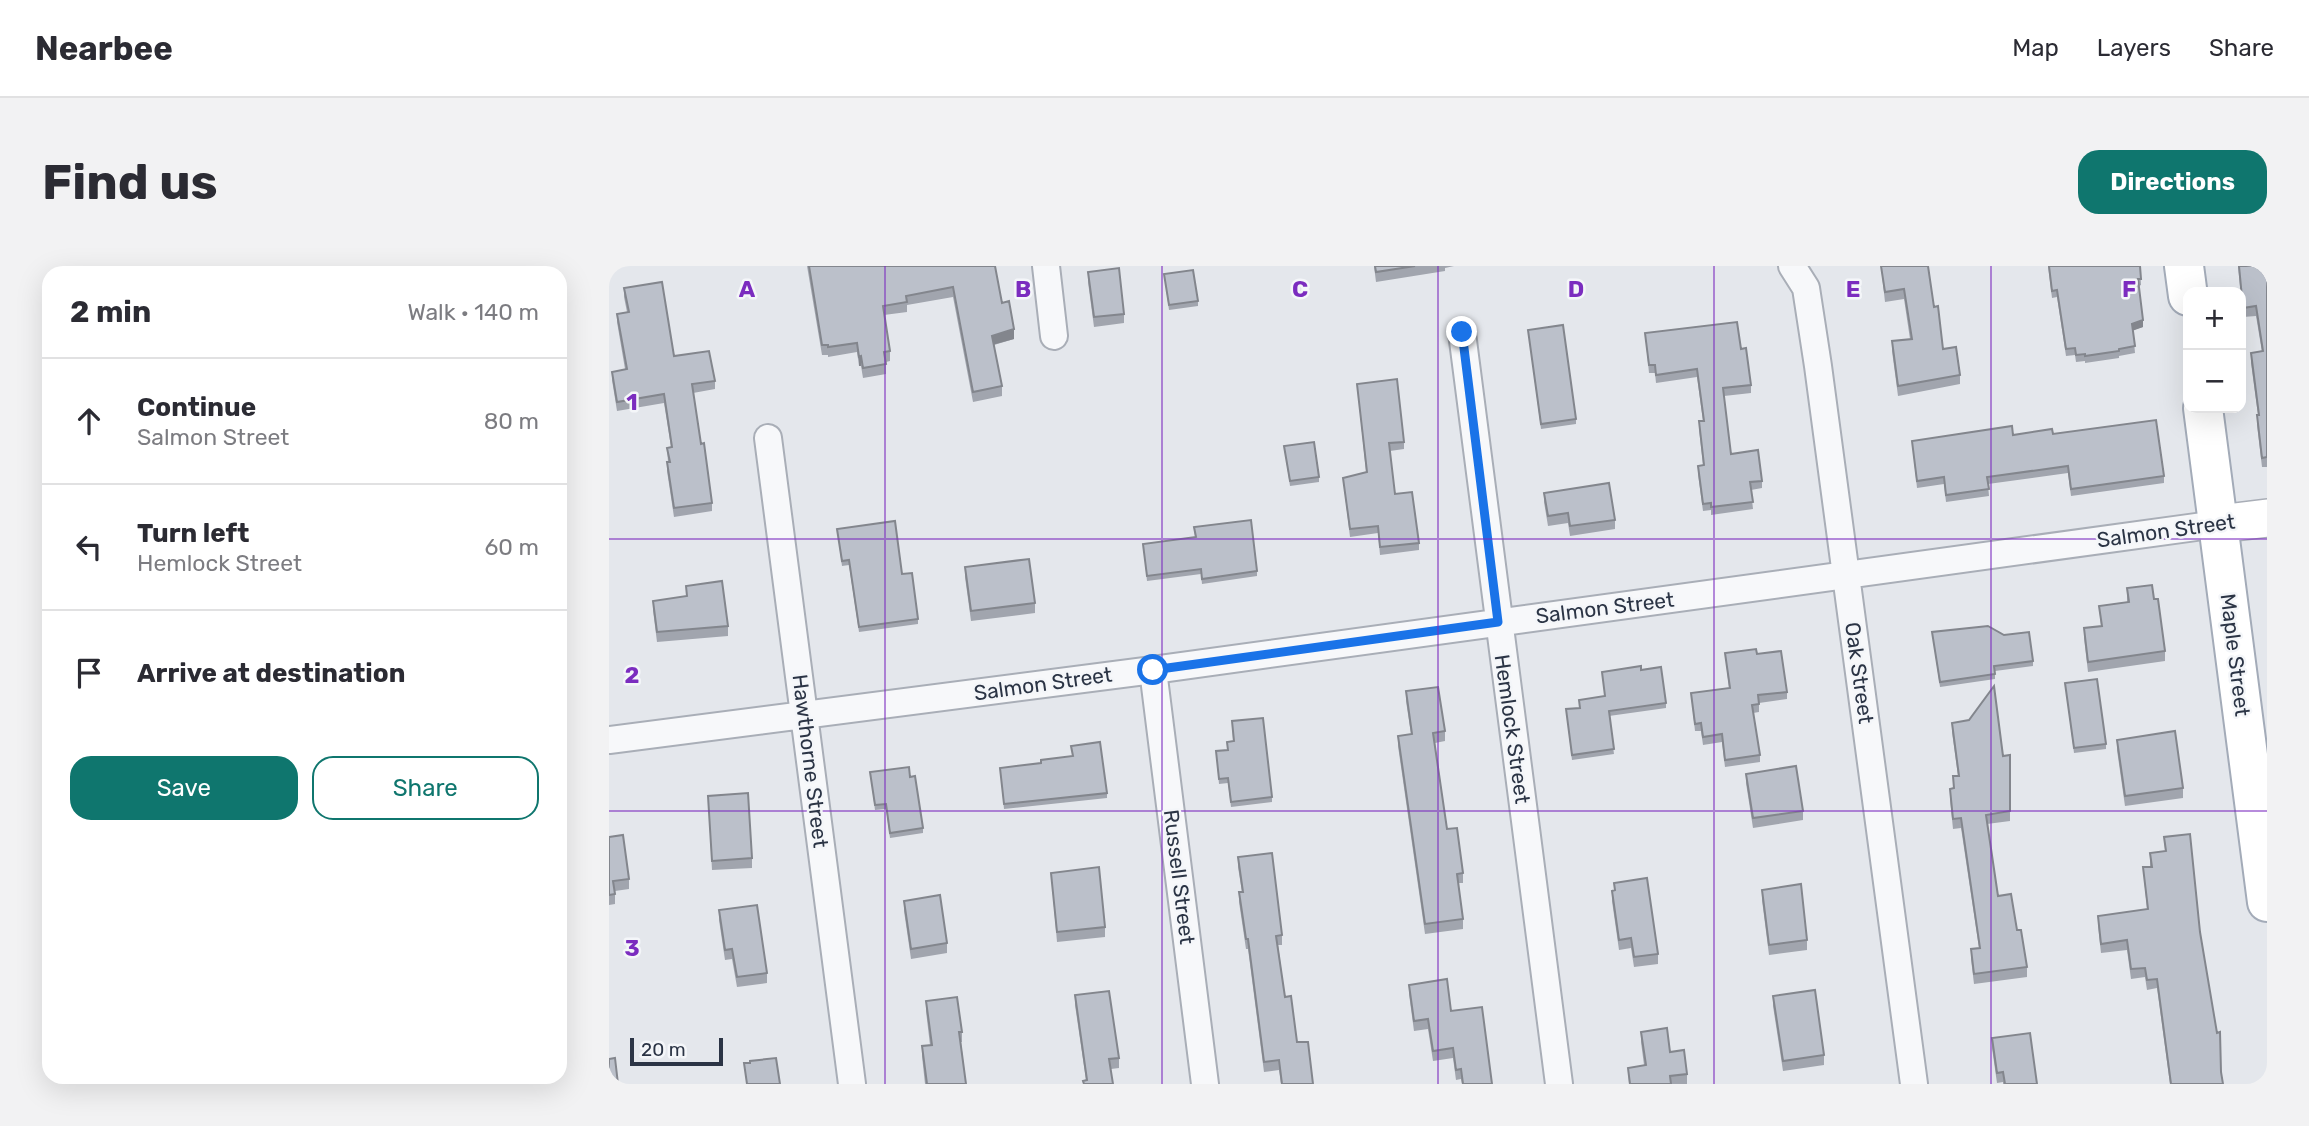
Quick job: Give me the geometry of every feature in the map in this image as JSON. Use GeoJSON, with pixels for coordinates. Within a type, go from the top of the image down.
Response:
{"type":"FeatureCollection","features":[{"type":"Feature","properties":{"kind":"main road"},"geometry":{"type":"LineString","coordinates":[[2184,266],[2187,287]]}},
{"type":"Feature","properties":{"kind":"main road","name":"Maple Street"},"geometry":{"type":"LineString","coordinates":[[2204,413],[2267,902]]}},
{"type":"Feature","properties":{"kind":"street"},"geometry":{"type":"LineString","coordinates":[[1046,266],[1055,336]]}},
{"type":"Feature","properties":{"kind":"street","name":"Oak Street"},"geometry":{"type":"LineString","coordinates":[[1792,266],[1805,288],[1914,1084]]}},
{"type":"Feature","properties":{"kind":"street","name":"Hemlock Street"},"geometry":{"type":"LineString","coordinates":[[1462,332],[1559,1084]]}},
{"type":"Feature","properties":{"kind":"street","name":"Hawthorne Street"},"geometry":{"type":"LineString","coordinates":[[768,438],[852,1084]]}},
{"type":"Feature","properties":{"kind":"street","name":"Salmon Street"},"geometry":{"type":"LineString","coordinates":[[609,740],[1153,670],[2267,518]]}},
{"type":"Feature","properties":{"kind":"street","name":"Russell Street"},"geometry":{"type":"LineString","coordinates":[[1153,670],[1205,1084]]}},
{"type":"Feature","properties":{"kind":"building"},"geometry":{"type":"Polygon","coordinates":[[[809,266],[995,266],[1002,303],[1009,301],[1014,329],[992,336],[1002,386],[973,392],[953,287],[906,296],[907,302],[883,306],[890,351],[884,352],[886,364],[863,368],[857,343],[828,347],[822,345],[809,266]]]}},
{"type":"Feature","properties":{"kind":"building"},"geometry":{"type":"Polygon","coordinates":[[[1375,266],[1415,266],[1376,272],[1375,266]]]}},
{"type":"Feature","properties":{"kind":"building"},"geometry":{"type":"Polygon","coordinates":[[[1881,266],[1928,266],[1934,307],[1938,306],[1943,349],[1956,347],[1960,375],[1898,386],[1892,341],[1912,339],[1904,289],[1885,292],[1881,266]]]}},
{"type":"Feature","properties":{"kind":"building"},"geometry":{"type":"Polygon","coordinates":[[[2049,266],[2140,266],[2141,279],[2138,279],[2143,320],[2132,324],[2135,346],[2085,356],[2076,355],[2075,348],[2066,349],[2057,290],[2052,291],[2049,266]]]}},
{"type":"Feature","properties":{"kind":"building"},"geometry":{"type":"Polygon","coordinates":[[[2239,266],[2267,266],[2267,457],[2262,458],[2251,353],[2263,351],[2256,306],[2246,308],[2246,287],[2241,287],[2239,266]]]}},
{"type":"Feature","properties":{"kind":"building"},"geometry":{"type":"Polygon","coordinates":[[[1119,268],[1124,314],[1094,317],[1088,272],[1119,268]]]}},
{"type":"Feature","properties":{"kind":"building"},"geometry":{"type":"Polygon","coordinates":[[[1193,270],[1198,301],[1169,305],[1164,274],[1193,270]]]}},
{"type":"Feature","properties":{"kind":"building"},"geometry":{"type":"Polygon","coordinates":[[[662,282],[674,356],[709,351],[715,381],[692,384],[712,503],[674,508],[667,462],[670,462],[667,448],[672,447],[664,394],[617,402],[612,372],[627,369],[617,314],[629,312],[624,288],[662,282]]]}},
{"type":"Feature","properties":{"kind":"building"},"geometry":{"type":"Polygon","coordinates":[[[1737,322],[1741,349],[1746,348],[1751,385],[1723,388],[1731,454],[1758,450],[1762,481],[1750,482],[1753,502],[1711,507],[1711,503],[1703,504],[1698,466],[1704,465],[1699,421],[1704,421],[1697,369],[1656,375],[1655,365],[1649,365],[1645,333],[1737,322]]]}},
{"type":"Feature","properties":{"kind":"building"},"geometry":{"type":"Polygon","coordinates":[[[1563,325],[1576,419],[1541,424],[1528,330],[1563,325]]]}},
{"type":"Feature","properties":{"kind":"building"},"geometry":{"type":"Polygon","coordinates":[[[1397,379],[1404,442],[1389,443],[1395,494],[1412,492],[1419,543],[1380,547],[1378,526],[1350,529],[1343,478],[1367,472],[1357,384],[1397,379]]]}},
{"type":"Feature","properties":{"kind":"building"},"geometry":{"type":"Polygon","coordinates":[[[2156,420],[2164,476],[2071,489],[2068,466],[1987,477],[1989,489],[1946,495],[1944,477],[1917,481],[1912,441],[2012,426],[2013,435],[2052,429],[2053,434],[2156,420]]]}},
{"type":"Feature","properties":{"kind":"building"},"geometry":{"type":"Polygon","coordinates":[[[1314,442],[1319,477],[1290,481],[1284,446],[1314,442]]]}},
{"type":"Feature","properties":{"kind":"building"},"geometry":{"type":"Polygon","coordinates":[[[1609,483],[1615,520],[1570,526],[1568,513],[1548,516],[1544,493],[1609,483]]]}},
{"type":"Feature","properties":{"kind":"building"},"geometry":{"type":"Polygon","coordinates":[[[1251,520],[1257,571],[1202,579],[1201,569],[1147,576],[1143,544],[1196,537],[1194,527],[1251,520]]]}},
{"type":"Feature","properties":{"kind":"building"},"geometry":{"type":"Polygon","coordinates":[[[895,521],[902,574],[912,573],[918,619],[859,627],[849,560],[842,561],[837,529],[895,521]]]}},
{"type":"Feature","properties":{"kind":"building"},"geometry":{"type":"Polygon","coordinates":[[[1029,559],[1035,603],[971,611],[965,567],[1029,559]]]}},
{"type":"Feature","properties":{"kind":"building"},"geometry":{"type":"Polygon","coordinates":[[[722,581],[728,626],[657,632],[653,601],[687,596],[686,586],[722,581]]]}},
{"type":"Feature","properties":{"kind":"building"},"geometry":{"type":"Polygon","coordinates":[[[2152,585],[2154,599],[2158,599],[2165,651],[2088,662],[2084,628],[2102,626],[2099,606],[2129,602],[2127,588],[2152,585]]]}},
{"type":"Feature","properties":{"kind":"building"},"geometry":{"type":"Polygon","coordinates":[[[1988,626],[2004,635],[2029,632],[2033,661],[1994,666],[1995,674],[1940,682],[1932,632],[1988,626]]]}},
{"type":"Feature","properties":{"kind":"building"},"geometry":{"type":"Polygon","coordinates":[[[1756,649],[1757,654],[1781,651],[1787,692],[1758,695],[1759,704],[1752,705],[1760,755],[1725,760],[1722,734],[1703,737],[1701,723],[1695,724],[1691,693],[1730,688],[1725,653],[1756,649]]]}},
{"type":"Feature","properties":{"kind":"building"},"geometry":{"type":"Polygon","coordinates":[[[1641,666],[1641,670],[1661,667],[1666,703],[1609,711],[1614,749],[1572,755],[1566,709],[1580,708],[1579,700],[1605,696],[1602,672],[1641,666]]]}},
{"type":"Feature","properties":{"kind":"building"},"geometry":{"type":"Polygon","coordinates":[[[2097,679],[2106,744],[2074,748],[2065,683],[2097,679]]]}},
{"type":"Feature","properties":{"kind":"building"},"geometry":{"type":"Polygon","coordinates":[[[1994,686],[2003,756],[2010,755],[2010,811],[1986,815],[1998,896],[2011,894],[2027,967],[1974,974],[1971,949],[1980,948],[1961,818],[1953,819],[1950,789],[1954,788],[1953,776],[1959,776],[1952,723],[1969,720],[1994,686]]]}},
{"type":"Feature","properties":{"kind":"building"},"geometry":{"type":"Polygon","coordinates":[[[1438,687],[1445,731],[1433,733],[1447,829],[1457,828],[1463,873],[1457,874],[1463,919],[1425,924],[1398,736],[1412,734],[1406,691],[1438,687]]]}},
{"type":"Feature","properties":{"kind":"building"},"geometry":{"type":"Polygon","coordinates":[[[1263,718],[1272,797],[1231,802],[1228,778],[1219,779],[1216,751],[1228,750],[1227,742],[1234,741],[1232,721],[1263,718]]]}},
{"type":"Feature","properties":{"kind":"building"},"geometry":{"type":"Polygon","coordinates":[[[2175,731],[2183,788],[2125,796],[2117,740],[2175,731]]]}},
{"type":"Feature","properties":{"kind":"building"},"geometry":{"type":"Polygon","coordinates":[[[1100,742],[1107,793],[1004,804],[1000,768],[1073,756],[1071,746],[1100,742]]]}},
{"type":"Feature","properties":{"kind":"building"},"geometry":{"type":"Polygon","coordinates":[[[1796,766],[1803,811],[1753,818],[1746,774],[1796,766]]]}},
{"type":"Feature","properties":{"kind":"building"},"geometry":{"type":"Polygon","coordinates":[[[909,767],[910,777],[915,776],[923,828],[890,833],[886,804],[875,805],[870,772],[909,767]]]}},
{"type":"Feature","properties":{"kind":"building"},"geometry":{"type":"Polygon","coordinates":[[[748,793],[752,858],[712,861],[708,796],[748,793]]]}},
{"type":"Feature","properties":{"kind":"building"},"geometry":{"type":"Polygon","coordinates":[[[2190,834],[2200,932],[2217,1033],[2220,1032],[2223,1084],[2171,1084],[2157,979],[2147,980],[2145,968],[2131,969],[2127,940],[2101,944],[2098,916],[2148,909],[2143,867],[2152,867],[2150,853],[2166,851],[2164,837],[2190,834]]]}},
{"type":"Feature","properties":{"kind":"building"},"geometry":{"type":"Polygon","coordinates":[[[623,835],[629,879],[613,881],[615,894],[609,895],[609,837],[623,835]]]}},
{"type":"Feature","properties":{"kind":"building"},"geometry":{"type":"Polygon","coordinates":[[[1272,853],[1282,935],[1276,936],[1285,997],[1291,996],[1297,1042],[1308,1042],[1313,1084],[1282,1084],[1279,1060],[1264,1062],[1239,892],[1243,892],[1238,857],[1272,853]]]}},
{"type":"Feature","properties":{"kind":"building"},"geometry":{"type":"Polygon","coordinates":[[[1099,867],[1105,927],[1057,932],[1051,873],[1099,867]]]}},
{"type":"Feature","properties":{"kind":"building"},"geometry":{"type":"Polygon","coordinates":[[[1647,878],[1658,954],[1634,957],[1631,938],[1619,940],[1612,891],[1615,890],[1614,883],[1647,878]]]}},
{"type":"Feature","properties":{"kind":"building"},"geometry":{"type":"Polygon","coordinates":[[[1801,884],[1807,940],[1769,945],[1762,890],[1801,884]]]}},
{"type":"Feature","properties":{"kind":"building"},"geometry":{"type":"Polygon","coordinates":[[[940,895],[947,943],[911,949],[904,901],[940,895]]]}},
{"type":"Feature","properties":{"kind":"building"},"geometry":{"type":"Polygon","coordinates":[[[757,905],[767,973],[737,977],[732,949],[725,950],[719,910],[757,905]]]}},
{"type":"Feature","properties":{"kind":"building"},"geometry":{"type":"Polygon","coordinates":[[[1447,979],[1451,1011],[1482,1007],[1492,1084],[1463,1084],[1461,1069],[1456,1070],[1453,1048],[1433,1051],[1428,1019],[1414,1021],[1409,985],[1447,979]]]}},
{"type":"Feature","properties":{"kind":"building"},"geometry":{"type":"Polygon","coordinates":[[[1815,990],[1824,1055],[1783,1061],[1773,996],[1815,990]]]}},
{"type":"Feature","properties":{"kind":"building"},"geometry":{"type":"Polygon","coordinates":[[[1109,991],[1119,1058],[1109,1059],[1113,1084],[1084,1084],[1083,1081],[1087,1080],[1075,995],[1109,991]]]}},
{"type":"Feature","properties":{"kind":"building"},"geometry":{"type":"Polygon","coordinates":[[[957,997],[966,1084],[927,1084],[922,1046],[932,1045],[926,1001],[957,997]]]}},
{"type":"Feature","properties":{"kind":"building"},"geometry":{"type":"Polygon","coordinates":[[[1667,1028],[1670,1052],[1684,1050],[1687,1074],[1670,1076],[1671,1084],[1630,1084],[1628,1068],[1646,1065],[1641,1032],[1667,1028]]]}},
{"type":"Feature","properties":{"kind":"building"},"geometry":{"type":"Polygon","coordinates":[[[2030,1033],[2037,1084],[2005,1084],[2003,1072],[1997,1073],[1992,1038],[2030,1033]]]}},
{"type":"Feature","properties":{"kind":"building"},"geometry":{"type":"Polygon","coordinates":[[[615,1058],[618,1084],[609,1084],[609,1059],[615,1058]]]}},
{"type":"Feature","properties":{"kind":"building"},"geometry":{"type":"Polygon","coordinates":[[[776,1058],[780,1084],[747,1084],[744,1063],[776,1058]]]}},
{"type":"Feature","properties":{"kind":"route"},"geometry":{"type":"LineString","coordinates":[[1153,670],[1498,622],[1462,332]]}}]}
